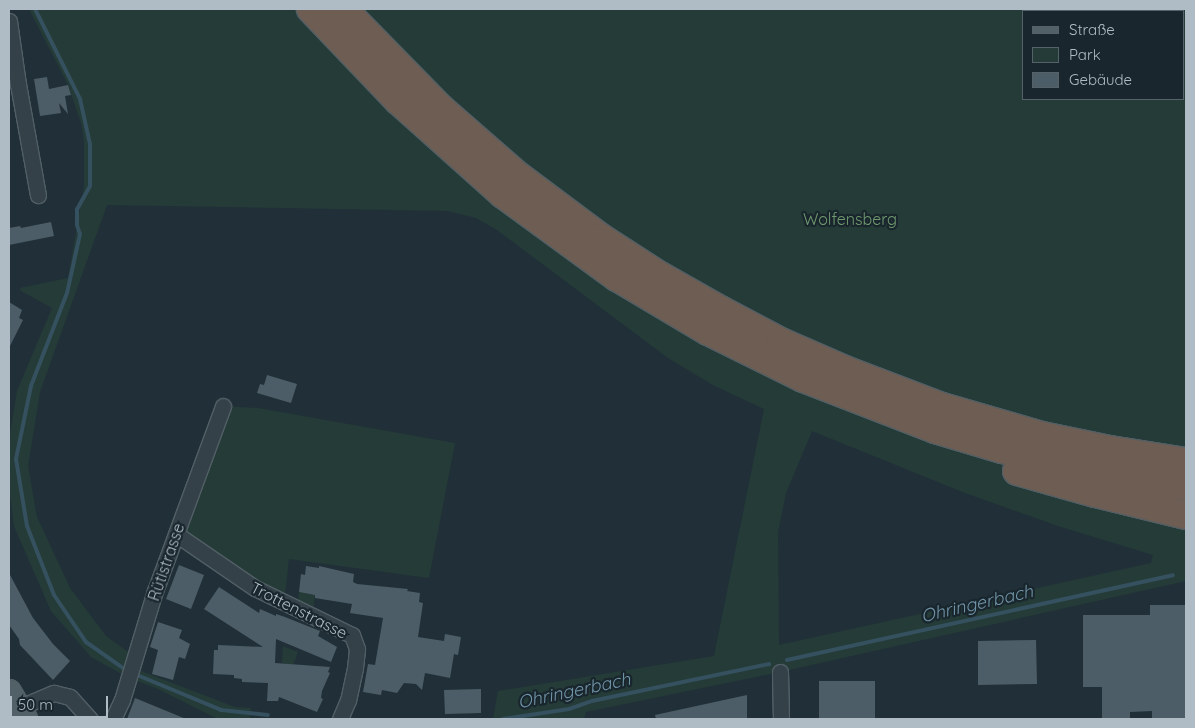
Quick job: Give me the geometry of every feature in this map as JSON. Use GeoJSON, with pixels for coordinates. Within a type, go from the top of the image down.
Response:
{"type":"FeatureCollection","features":[{"type":"Feature","properties":{"kind":"highway"},"geometry":{"type":"LineString","coordinates":[[311,9],[424,125],[476,172],[559,237],[625,282],[708,331],[836,392],[935,429],[1020,454],[1106,473],[1186,486]]}},
{"type":"Feature","properties":{"kind":"highway"},"geometry":{"type":"LineString","coordinates":[[343,9],[440,108],[518,176],[601,238],[660,276],[720,310],[837,367],[942,406],[1050,437],[1186,462]]}},
{"type":"Feature","properties":{"kind":"highway"},"geometry":{"type":"LineString","coordinates":[[836,392],[902,431],[952,450],[1095,494],[1186,515]]}},
{"type":"Feature","properties":{"kind":"street"},"geometry":{"type":"LineString","coordinates":[[9,21],[38,195]]}},
{"type":"Feature","properties":{"kind":"street","name":"Rütistrasse"},"geometry":{"type":"LineString","coordinates":[[113,719],[122,700],[155,591],[223,406]]}},
{"type":"Feature","properties":{"kind":"street","name":"Trottenstrasse"},"geometry":{"type":"LineString","coordinates":[[176,534],[255,588],[352,635],[357,649],[355,668],[348,700],[340,719]]}},
{"type":"Feature","properties":{"kind":"street"},"geometry":{"type":"LineString","coordinates":[[780,672],[780,719]]}},
{"type":"Feature","properties":{"kind":"street"},"geometry":{"type":"LineString","coordinates":[[17,706],[54,693],[70,697],[90,719]]}},
{"type":"Feature","properties":{"kind":"green space","name":"Wolfensberg"},"geometry":{"type":"Polygon","coordinates":[[[29,9],[1186,9],[1186,581],[780,672],[586,712],[584,719],[493,719],[498,691],[714,656],[764,409],[713,385],[668,358],[497,230],[476,218],[448,211],[107,205],[40,392],[28,466],[37,517],[70,588],[106,636],[135,657],[141,671],[235,707],[251,708],[250,719],[218,719],[156,688],[129,678],[91,657],[51,611],[14,526],[9,486],[9,441],[17,391],[52,308],[21,291],[20,288],[68,278],[84,187],[82,126],[68,85],[29,9]],[[812,431],[786,493],[778,532],[779,645],[1151,563],[1153,555],[1058,526],[965,493],[812,431]]]}},
{"type":"Feature","properties":{"kind":"green space"},"geometry":{"type":"Polygon","coordinates":[[[223,406],[258,408],[455,443],[429,578],[289,559],[284,603],[176,534],[223,406]]]}},
{"type":"Feature","properties":{"kind":"green space"},"geometry":{"type":"Polygon","coordinates":[[[299,592],[315,595],[313,610],[297,605],[299,592]]]}},
{"type":"Feature","properties":{"kind":"green space"},"geometry":{"type":"Polygon","coordinates":[[[283,646],[298,652],[293,665],[282,663],[283,646]]]}},
{"type":"Feature","properties":{"kind":"building"},"geometry":{"type":"Polygon","coordinates":[[[47,77],[49,89],[68,85],[71,95],[65,96],[68,114],[59,103],[61,113],[40,116],[34,79],[47,77]]]}},
{"type":"Feature","properties":{"kind":"building"},"geometry":{"type":"Polygon","coordinates":[[[51,222],[54,236],[9,245],[9,228],[20,226],[21,228],[51,222]]]}},
{"type":"Feature","properties":{"kind":"building"},"geometry":{"type":"Polygon","coordinates":[[[9,302],[22,310],[19,318],[23,320],[9,348],[9,302]]]}},
{"type":"Feature","properties":{"kind":"building"},"geometry":{"type":"Polygon","coordinates":[[[267,375],[297,384],[291,403],[257,393],[260,384],[264,385],[267,375]]]}},
{"type":"Feature","properties":{"kind":"building"},"geometry":{"type":"Polygon","coordinates":[[[179,565],[204,575],[191,609],[166,599],[179,565]]]}},
{"type":"Feature","properties":{"kind":"building"},"geometry":{"type":"Polygon","coordinates":[[[306,566],[319,568],[319,566],[354,574],[353,582],[357,584],[408,589],[407,591],[420,593],[419,602],[423,603],[418,637],[444,641],[445,634],[461,637],[458,655],[454,654],[450,678],[425,673],[422,690],[416,684],[404,683],[397,693],[382,690],[381,695],[363,692],[368,664],[375,665],[383,618],[350,613],[352,604],[315,598],[315,595],[299,592],[301,574],[305,575],[306,566]]]}},
{"type":"Feature","properties":{"kind":"building"},"geometry":{"type":"Polygon","coordinates":[[[9,573],[33,618],[53,644],[70,661],[53,680],[20,645],[19,639],[9,625],[9,573]]]}},
{"type":"Feature","properties":{"kind":"building"},"geometry":{"type":"Polygon","coordinates":[[[219,587],[259,613],[260,609],[320,631],[318,636],[337,647],[331,662],[276,639],[275,663],[330,667],[328,672],[330,673],[322,691],[321,698],[323,699],[317,712],[279,697],[278,701],[267,701],[268,683],[242,682],[242,679],[234,678],[234,675],[213,674],[214,650],[218,650],[218,645],[263,647],[204,609],[219,587]]]}},
{"type":"Feature","properties":{"kind":"building"},"geometry":{"type":"Polygon","coordinates":[[[1150,605],[1186,605],[1186,719],[1152,719],[1152,711],[1130,712],[1130,719],[1102,719],[1102,687],[1083,687],[1083,615],[1150,615],[1150,605]]]}},
{"type":"Feature","properties":{"kind":"building"},"geometry":{"type":"Polygon","coordinates":[[[158,622],[182,630],[179,638],[190,644],[185,659],[179,657],[173,680],[152,674],[158,650],[150,647],[158,622]]]}},
{"type":"Feature","properties":{"kind":"building"},"geometry":{"type":"Polygon","coordinates":[[[1036,640],[1037,684],[978,685],[978,641],[1036,640]]]}},
{"type":"Feature","properties":{"kind":"building"},"geometry":{"type":"Polygon","coordinates":[[[819,681],[875,681],[875,719],[819,719],[819,681]]]}},
{"type":"Feature","properties":{"kind":"building"},"geometry":{"type":"Polygon","coordinates":[[[481,689],[481,713],[445,714],[444,690],[481,689]]]}},
{"type":"Feature","properties":{"kind":"building"},"geometry":{"type":"Polygon","coordinates":[[[747,695],[747,719],[656,719],[655,715],[747,695]]]}},
{"type":"Feature","properties":{"kind":"building"},"geometry":{"type":"Polygon","coordinates":[[[135,698],[186,719],[127,719],[135,698]]]}},
{"type":"Feature","properties":{"kind":"waterway","name":"Ohringerbach"},"geometry":{"type":"LineString","coordinates":[[35,9],[80,99],[90,144],[90,186],[77,209],[77,225],[80,234],[67,293],[31,386],[16,459],[27,526],[54,595],[86,642],[123,668]]}},
{"type":"Feature","properties":{"kind":"waterway","name":"Ohringerbach"},"geometry":{"type":"LineString","coordinates":[[787,660],[1173,575]]}},
{"type":"Feature","properties":{"kind":"waterway","name":"Ohringerbach"},"geometry":{"type":"LineString","coordinates":[[503,719],[569,709],[592,701],[769,664]]}},
{"type":"Feature","properties":{"kind":"waterway","name":"Ohringerbach"},"geometry":{"type":"LineString","coordinates":[[137,675],[221,710],[268,715]]}}]}
